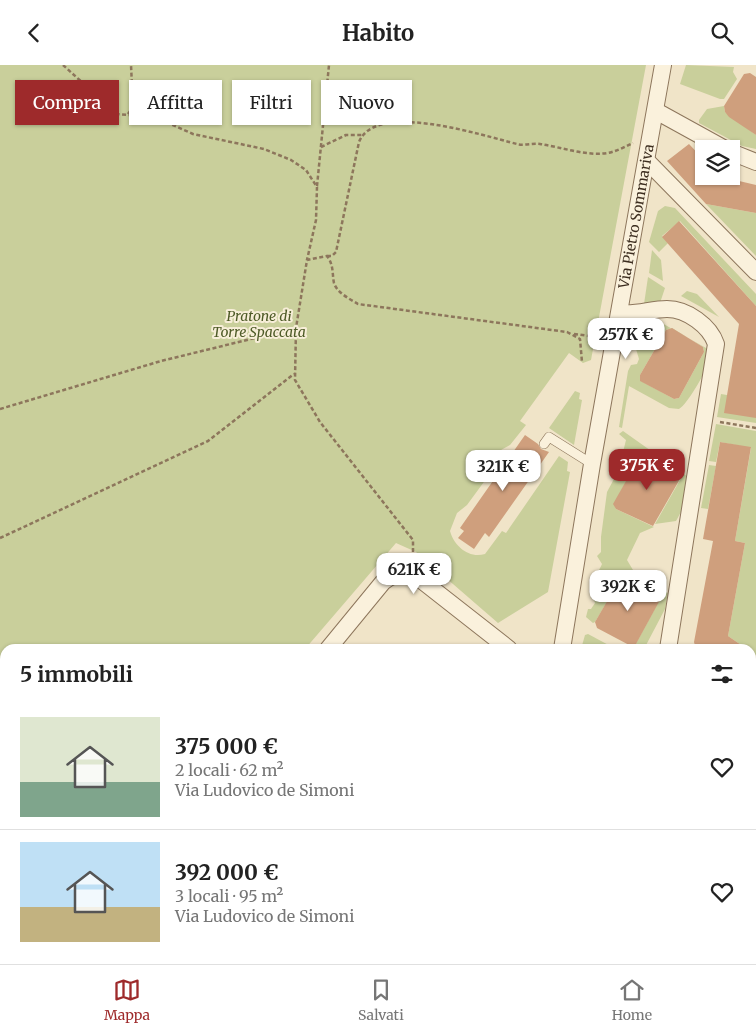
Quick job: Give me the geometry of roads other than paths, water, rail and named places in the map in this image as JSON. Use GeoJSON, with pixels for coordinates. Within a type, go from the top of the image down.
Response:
{"type":"FeatureCollection","features":[{"type":"Feature","properties":{"kind":"street","name":"Via Pietro Sommariva"},"geometry":{"type":"LineString","coordinates":[[563,644],[592,464],[664,65]]}},
{"type":"Feature","properties":{"kind":"street"},"geometry":{"type":"LineString","coordinates":[[656,111],[709,140]]}},
{"type":"Feature","properties":{"kind":"street"},"geometry":{"type":"LineString","coordinates":[[740,156],[756,162]]}},
{"type":"Feature","properties":{"kind":"street"},"geometry":{"type":"LineString","coordinates":[[647,161],[756,272]]}},
{"type":"Feature","properties":{"kind":"street"},"geometry":{"type":"LineString","coordinates":[[620,313],[637,314],[673,309],[702,324],[711,332],[717,350],[669,644]]}},
{"type":"Feature","properties":{"kind":"street"},"geometry":{"type":"LineString","coordinates":[[332,644],[383,582],[404,573],[416,576],[503,644]]}},
{"type":"Feature","properties":{"kind":"lane"},"geometry":{"type":"LineString","coordinates":[[544,444],[549,437],[592,464]]}},
{"type":"Feature","properties":{"kind":"park label","name":"Pratone di Torre Spaccata"},"geometry":{"type":"Point","coordinates":[259,324]}}]}
